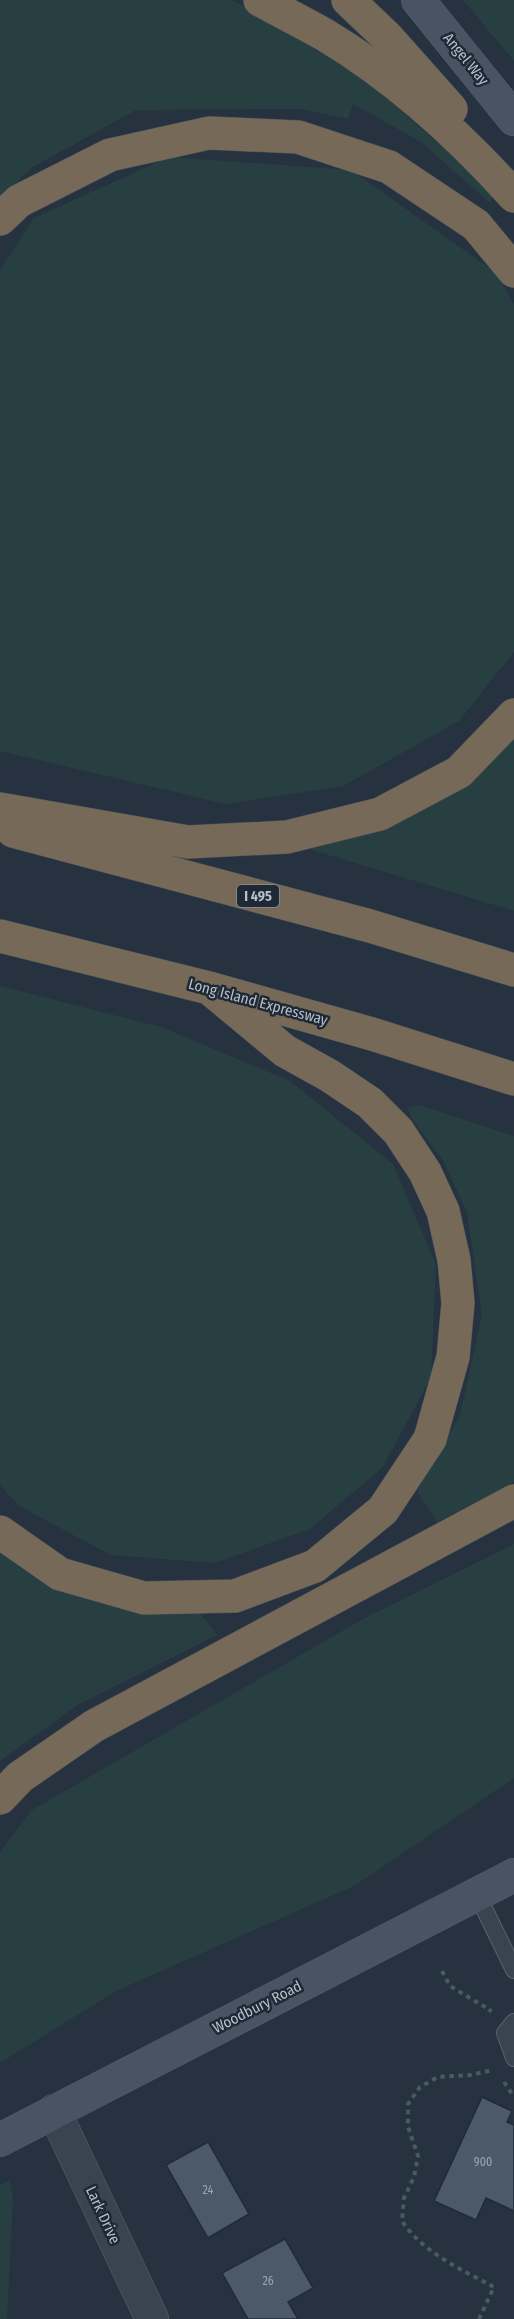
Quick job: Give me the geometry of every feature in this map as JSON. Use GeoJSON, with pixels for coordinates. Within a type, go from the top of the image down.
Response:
{"type":"FeatureCollection","features":[{"type":"Feature","properties":{"kind":"highway"},"geometry":{"type":"LineString","coordinates":[[260,0],[327,36],[405,92],[476,154],[514,196]]}},
{"type":"Feature","properties":{"kind":"highway"},"geometry":{"type":"LineString","coordinates":[[348,0],[387,37],[476,136],[514,187]]}},
{"type":"Feature","properties":{"kind":"highway"},"geometry":{"type":"LineString","coordinates":[[0,219],[19,201],[110,155],[209,133],[298,137],[389,167],[476,225],[514,271]]}},
{"type":"Feature","properties":{"kind":"highway"},"geometry":{"type":"LineString","coordinates":[[0,809],[188,842],[287,837],[380,814],[459,772],[514,715]]}},
{"type":"Feature","properties":{"kind":"highway","name":"I 495"},"geometry":{"type":"LineString","coordinates":[[0,827],[370,926],[514,970]]}},
{"type":"Feature","properties":{"kind":"highway","name":"Long Island Expressway"},"geometry":{"type":"LineString","coordinates":[[0,936],[209,988],[372,1034],[514,1079]]}},
{"type":"Feature","properties":{"kind":"highway"},"geometry":{"type":"LineString","coordinates":[[0,1532],[60,1574],[144,1598],[235,1596],[315,1566],[383,1510],[430,1439],[453,1357],[458,1303],[454,1260],[443,1211],[424,1172],[398,1131],[370,1103],[330,1076],[285,1051],[209,988]]}},
{"type":"Feature","properties":{"kind":"highway"},"geometry":{"type":"LineString","coordinates":[[0,1798],[20,1777],[94,1726],[514,1501]]}},
{"type":"Feature","properties":{"kind":"main road","name":"Angel Way"},"geometry":{"type":"LineString","coordinates":[[418,0],[514,119]]}},
{"type":"Feature","properties":{"kind":"main road","name":"Woodbury Road"},"geometry":{"type":"LineString","coordinates":[[0,2140],[514,1875]]}},
{"type":"Feature","properties":{"kind":"street","name":"Lark Drive"},"geometry":{"type":"LineString","coordinates":[[54,2111],[152,2319]]}},
{"type":"Feature","properties":{"kind":"lane"},"geometry":{"type":"LineString","coordinates":[[477,1894],[514,1970]]}},
{"type":"Feature","properties":{"kind":"lane"},"geometry":{"type":"LineString","coordinates":[[514,2022],[505,2033],[514,2058]]}},
{"type":"Feature","properties":{"kind":"path"},"geometry":{"type":"LineString","coordinates":[[479,2319],[494,2287],[454,2266],[410,2235],[402,2221],[404,2198],[414,2177],[418,2156],[408,2127],[408,2104],[420,2087],[438,2077],[471,2075],[495,2069]]}},
{"type":"Feature","properties":{"kind":"green space"},"geometry":{"type":"Polygon","coordinates":[[[0,0],[231,0],[249,8],[371,84],[494,193],[490,203],[421,142],[353,104],[348,119],[300,109],[136,110],[31,168],[0,198],[0,0]]]}},
{"type":"Feature","properties":{"kind":"green space"},"geometry":{"type":"Polygon","coordinates":[[[463,0],[514,0],[514,61],[463,0]]]}},
{"type":"Feature","properties":{"kind":"green space"},"geometry":{"type":"Polygon","coordinates":[[[169,157],[351,170],[495,272],[514,304],[514,652],[459,721],[343,786],[226,804],[0,751],[0,270],[34,218],[169,157]]]}},
{"type":"Feature","properties":{"kind":"green space"},"geometry":{"type":"Polygon","coordinates":[[[514,734],[514,911],[312,850],[317,838],[514,734]]]}},
{"type":"Feature","properties":{"kind":"green space"},"geometry":{"type":"Polygon","coordinates":[[[0,986],[161,1027],[290,1081],[393,1164],[436,1264],[431,1377],[383,1467],[310,1529],[215,1563],[111,1555],[19,1506],[0,1485],[0,986]]]}},
{"type":"Feature","properties":{"kind":"green space"},"geometry":{"type":"Polygon","coordinates":[[[419,1105],[514,1136],[514,1482],[437,1522],[417,1491],[460,1415],[482,1315],[467,1212],[444,1162],[412,1119],[407,1107],[419,1105]]]}},
{"type":"Feature","properties":{"kind":"green space"},"geometry":{"type":"Polygon","coordinates":[[[514,1544],[514,1778],[354,1886],[116,1991],[0,2063],[0,1852],[32,1810],[363,1619],[514,1544]]]}},
{"type":"Feature","properties":{"kind":"green space"},"geometry":{"type":"Polygon","coordinates":[[[0,1546],[196,1608],[217,1635],[79,1704],[0,1761],[0,1546]]]}},
{"type":"Feature","properties":{"kind":"green space"},"geometry":{"type":"Polygon","coordinates":[[[10,2180],[13,2199],[7,2319],[0,2319],[0,2185],[10,2180]]]}},
{"type":"Feature","properties":{"kind":"building"},"geometry":{"type":"Polygon","coordinates":[[[482,2097],[512,2111],[507,2122],[514,2125],[514,2211],[486,2198],[476,2220],[434,2201],[482,2097]]]}},
{"type":"Feature","properties":{"kind":"building"},"geometry":{"type":"Polygon","coordinates":[[[208,2142],[249,2214],[208,2238],[166,2165],[208,2142]]]}},
{"type":"Feature","properties":{"kind":"building"},"geometry":{"type":"Polygon","coordinates":[[[285,2239],[313,2288],[288,2302],[298,2319],[248,2319],[222,2273],[285,2239]]]}}]}
